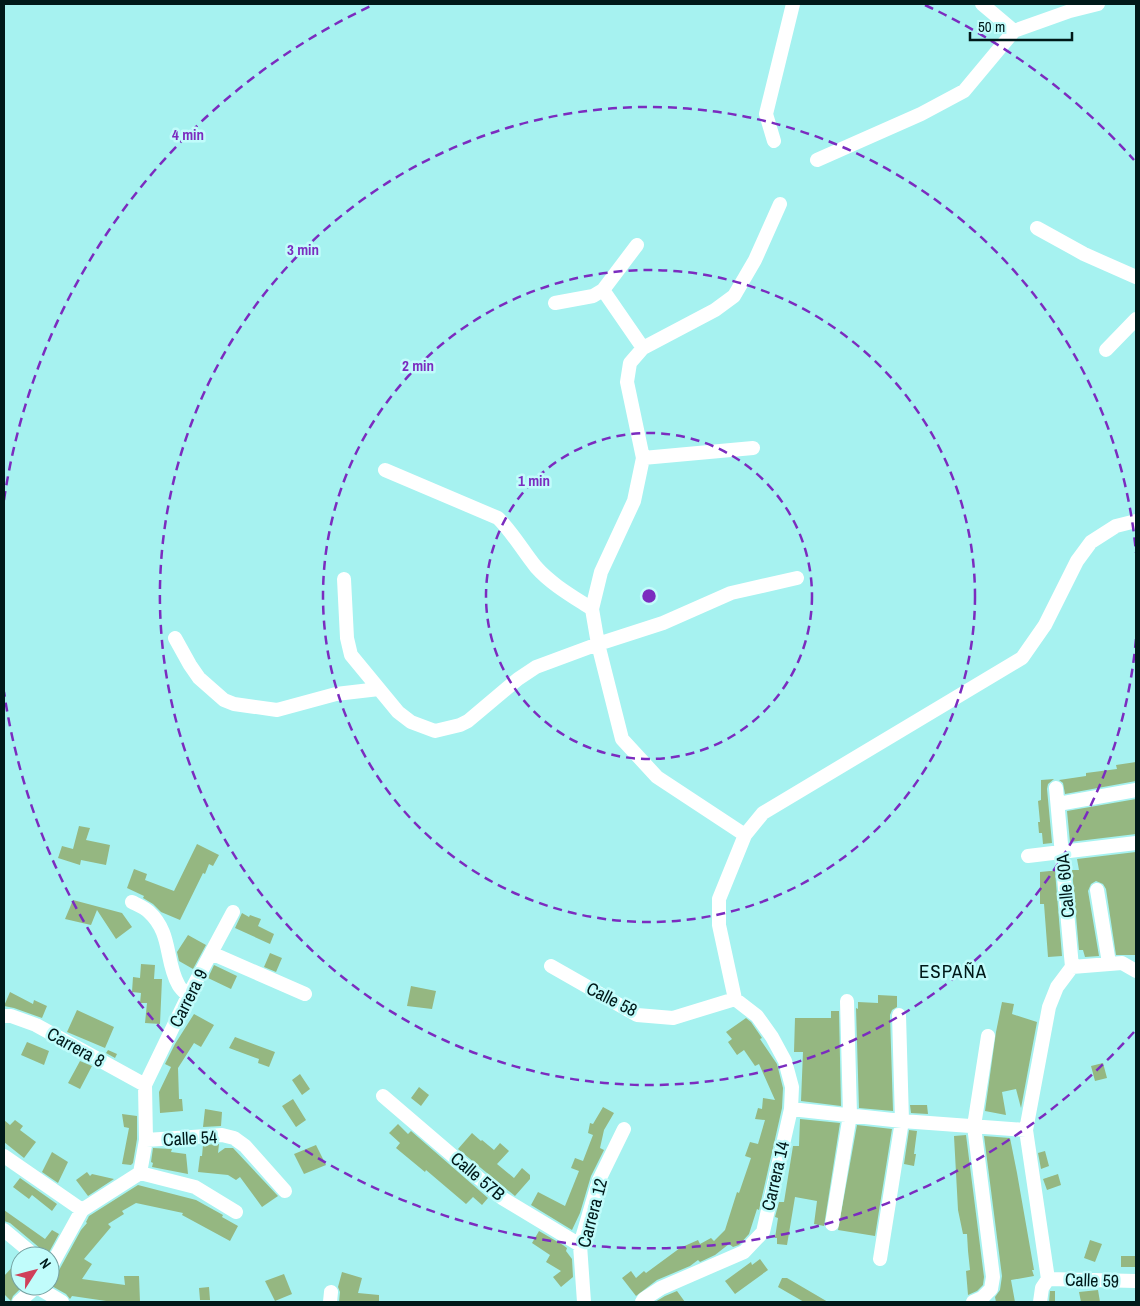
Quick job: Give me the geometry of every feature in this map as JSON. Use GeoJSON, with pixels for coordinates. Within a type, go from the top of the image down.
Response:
{"type":"FeatureCollection","features":[{"type":"Feature","properties":{"kind":"street"},"geometry":{"type":"LineString","coordinates":[[774,141],[766,114],[794,4]]}},
{"type":"Feature","properties":{"kind":"street"},"geometry":{"type":"LineString","coordinates":[[982,4],[1014,31]]}},
{"type":"Feature","properties":{"kind":"street"},"geometry":{"type":"LineString","coordinates":[[817,160],[921,114],[964,91],[1014,31],[1069,7],[1098,4]]}},
{"type":"Feature","properties":{"kind":"street"},"geometry":{"type":"LineString","coordinates":[[745,835],[656,777],[622,739],[598,644],[592,609],[601,572],[634,501],[643,458],[627,382],[630,363],[643,348],[715,310],[734,296],[755,260],[780,204]]}},
{"type":"Feature","properties":{"kind":"street"},"geometry":{"type":"LineString","coordinates":[[1037,228],[1084,254],[1136,277]]}},
{"type":"Feature","properties":{"kind":"street"},"geometry":{"type":"LineString","coordinates":[[555,303],[593,296],[603,290],[637,245]]}},
{"type":"Feature","properties":{"kind":"street"},"geometry":{"type":"LineString","coordinates":[[603,290],[643,348]]}},
{"type":"Feature","properties":{"kind":"street"},"geometry":{"type":"LineString","coordinates":[[1106,350],[1136,319]]}},
{"type":"Feature","properties":{"kind":"street"},"geometry":{"type":"LineString","coordinates":[[643,458],[753,448]]}},
{"type":"Feature","properties":{"kind":"street"},"geometry":{"type":"LineString","coordinates":[[385,470],[498,518],[509,529],[536,566],[550,580],[592,609]]}},
{"type":"Feature","properties":{"kind":"street"},"geometry":{"type":"LineString","coordinates":[[735,999],[719,925],[719,899],[745,835],[763,813],[1022,658],[1045,625],[1077,561],[1091,542],[1116,526],[1136,521]]}},
{"type":"Feature","properties":{"kind":"street"},"geometry":{"type":"LineString","coordinates":[[344,578],[351,654],[398,712],[411,722],[435,731],[460,725],[468,720],[518,678],[536,667],[663,623],[731,593],[797,578]]}},
{"type":"Feature","properties":{"kind":"street"},"geometry":{"type":"LineString","coordinates":[[175,638],[199,678],[224,700],[234,704],[277,710],[336,694],[378,689]]}},
{"type":"Feature","properties":{"kind":"street","name":"Calle 60A"},"geometry":{"type":"LineString","coordinates":[[1056,788],[1072,967]]}},
{"type":"Feature","properties":{"kind":"street"},"geometry":{"type":"LineString","coordinates":[[1058,804],[1136,790]]}},
{"type":"Feature","properties":{"kind":"street"},"geometry":{"type":"LineString","coordinates":[[1028,856],[1136,843]]}},
{"type":"Feature","properties":{"kind":"street"},"geometry":{"type":"LineString","coordinates":[[1097,890],[1109,963]]}},
{"type":"Feature","properties":{"kind":"street"},"geometry":{"type":"LineString","coordinates":[[132,902],[149,912],[158,923],[166,937],[173,972],[178,986],[188,996]]}},
{"type":"Feature","properties":{"kind":"street","name":"Carrera 9"},"geometry":{"type":"LineString","coordinates":[[145,1085],[188,996],[233,912]]}},
{"type":"Feature","properties":{"kind":"street"},"geometry":{"type":"LineString","coordinates":[[211,953],[305,994]]}},
{"type":"Feature","properties":{"kind":"street"},"geometry":{"type":"LineString","coordinates":[[1040,1302],[1042,1288],[1048,1279],[1026,1130],[1048,1007],[1057,987],[1072,967],[1122,963],[1136,971]]}},
{"type":"Feature","properties":{"kind":"street","name":"Calle 58"},"geometry":{"type":"LineString","coordinates":[[551,966],[637,1015],[673,1018],[735,999]]}},
{"type":"Feature","properties":{"kind":"street","name":"Carrera 14"},"geometry":{"type":"LineString","coordinates":[[642,1302],[661,1288],[744,1252],[763,1232],[791,1109],[792,1087],[785,1060],[772,1037],[757,1016],[735,999]]}},
{"type":"Feature","properties":{"kind":"street"},"geometry":{"type":"LineString","coordinates":[[832,1224],[850,1115],[847,1001]]}},
{"type":"Feature","properties":{"kind":"street"},"geometry":{"type":"LineString","coordinates":[[880,1259],[902,1121],[899,1015]]}},
{"type":"Feature","properties":{"kind":"street","name":"Carrera 8"},"geometry":{"type":"LineString","coordinates":[[4,1016],[11,1016],[36,1025],[145,1085]]}},
{"type":"Feature","properties":{"kind":"street"},"geometry":{"type":"LineString","coordinates":[[974,1302],[991,1289],[993,1276],[974,1126],[988,1036]]}},
{"type":"Feature","properties":{"kind":"street"},"geometry":{"type":"LineString","coordinates":[[140,1174],[146,1140],[145,1085]]}},
{"type":"Feature","properties":{"kind":"street","name":"Calle 57B"},"geometry":{"type":"LineString","coordinates":[[383,1096],[502,1198],[580,1244]]}},
{"type":"Feature","properties":{"kind":"street"},"geometry":{"type":"LineString","coordinates":[[791,1109],[902,1121],[1026,1130]]}},
{"type":"Feature","properties":{"kind":"street","name":"Carrera 12"},"geometry":{"type":"LineString","coordinates":[[584,1302],[580,1244],[599,1180],[624,1129]]}},
{"type":"Feature","properties":{"kind":"street","name":"Calle 54"},"geometry":{"type":"LineString","coordinates":[[146,1140],[222,1135],[234,1138],[246,1146],[285,1191]]}},
{"type":"Feature","properties":{"kind":"street"},"geometry":{"type":"LineString","coordinates":[[4,1156],[82,1210]]}},
{"type":"Feature","properties":{"kind":"street"},"geometry":{"type":"LineString","coordinates":[[60,1250],[82,1210],[140,1174],[195,1187],[236,1212]]}},
{"type":"Feature","properties":{"kind":"street"},"geometry":{"type":"LineString","coordinates":[[4,1230],[23,1246]]}},
{"type":"Feature","properties":{"kind":"street","name":"Calle 59"},"geometry":{"type":"LineString","coordinates":[[1048,1279],[1136,1281]]}},
{"type":"Feature","properties":{"kind":"building"},"geometry":{"type":"Polygon","coordinates":[[[1136,762],[1136,781],[1065,794],[1063,783],[1059,780],[1086,776],[1086,773],[1117,769],[1116,765],[1136,762]]]}},
{"type":"Feature","properties":{"kind":"building"},"geometry":{"type":"Polygon","coordinates":[[[1054,779],[1048,784],[1047,789],[1052,843],[1043,844],[1038,822],[1040,822],[1038,801],[1041,800],[1041,780],[1054,779]]]}},
{"type":"Feature","properties":{"kind":"building"},"geometry":{"type":"Polygon","coordinates":[[[1136,799],[1136,834],[1070,842],[1067,811],[1136,799]]]}},
{"type":"Feature","properties":{"kind":"building"},"geometry":{"type":"Polygon","coordinates":[[[79,826],[90,828],[86,840],[110,845],[106,865],[81,860],[80,865],[58,858],[62,846],[73,849],[79,826]]]}},
{"type":"Feature","properties":{"kind":"building"},"geometry":{"type":"Polygon","coordinates":[[[197,844],[219,855],[213,866],[209,864],[205,874],[203,873],[180,920],[161,912],[143,898],[144,896],[127,888],[134,869],[147,874],[145,880],[174,891],[197,844]]]}},
{"type":"Feature","properties":{"kind":"building"},"geometry":{"type":"Polygon","coordinates":[[[1136,852],[1136,955],[1116,955],[1106,889],[1103,884],[1096,881],[1091,884],[1088,891],[1099,956],[1085,957],[1083,950],[1079,950],[1072,870],[1079,870],[1077,859],[1136,852]]]}},
{"type":"Feature","properties":{"kind":"building"},"geometry":{"type":"Polygon","coordinates":[[[1055,871],[1062,956],[1048,957],[1044,904],[1040,904],[1040,872],[1055,871]]]}},
{"type":"Feature","properties":{"kind":"building"},"geometry":{"type":"Polygon","coordinates":[[[73,900],[122,913],[132,927],[116,939],[97,910],[91,925],[65,919],[73,900]]]}},
{"type":"Feature","properties":{"kind":"building"},"geometry":{"type":"Polygon","coordinates":[[[242,913],[249,917],[250,915],[261,919],[258,926],[274,934],[270,944],[235,928],[242,913]]]}},
{"type":"Feature","properties":{"kind":"building"},"geometry":{"type":"Polygon","coordinates":[[[188,935],[206,945],[193,969],[179,961],[177,952],[188,935]]]}},
{"type":"Feature","properties":{"kind":"building"},"geometry":{"type":"Polygon","coordinates":[[[270,953],[282,958],[276,972],[264,967],[270,953]]]}},
{"type":"Feature","properties":{"kind":"building"},"geometry":{"type":"Polygon","coordinates":[[[141,964],[155,965],[154,979],[162,979],[160,1024],[145,1023],[147,1003],[140,1003],[141,993],[132,992],[133,977],[140,978],[141,964]]]}},
{"type":"Feature","properties":{"kind":"building"},"geometry":{"type":"Polygon","coordinates":[[[214,965],[237,976],[231,989],[208,978],[214,965]]]}},
{"type":"Feature","properties":{"kind":"building"},"geometry":{"type":"Polygon","coordinates":[[[411,986],[436,991],[432,1009],[407,1006],[411,986]]]}},
{"type":"Feature","properties":{"kind":"building"},"geometry":{"type":"Polygon","coordinates":[[[10,992],[33,1004],[34,1000],[47,1006],[42,1018],[4,1006],[10,992]]]}},
{"type":"Feature","properties":{"kind":"building"},"geometry":{"type":"Polygon","coordinates":[[[878,995],[897,996],[897,1007],[892,1010],[890,1015],[893,1111],[859,1108],[856,1008],[858,1009],[858,1002],[878,1003],[878,995]]]}},
{"type":"Feature","properties":{"kind":"building"},"geometry":{"type":"Polygon","coordinates":[[[1002,1002],[1014,1004],[1012,1014],[1037,1022],[1021,1108],[1016,1089],[1002,1092],[1006,1115],[985,1111],[1002,1002]]]}},
{"type":"Feature","properties":{"kind":"building"},"geometry":{"type":"Polygon","coordinates":[[[77,1010],[114,1027],[105,1048],[67,1032],[77,1010]]]}},
{"type":"Feature","properties":{"kind":"building"},"geometry":{"type":"Polygon","coordinates":[[[831,1011],[839,1011],[841,1106],[801,1101],[803,1052],[794,1052],[795,1018],[831,1018],[831,1011]]]}},
{"type":"Feature","properties":{"kind":"building"},"geometry":{"type":"Polygon","coordinates":[[[194,1014],[214,1025],[201,1047],[194,1043],[178,1068],[179,1099],[182,1099],[183,1111],[160,1113],[159,1092],[171,1067],[165,1064],[194,1014]]]}},
{"type":"Feature","properties":{"kind":"building"},"geometry":{"type":"Polygon","coordinates":[[[746,1018],[762,1038],[760,1039],[777,1064],[783,1088],[782,1108],[759,1210],[757,1209],[749,1234],[739,1245],[733,1247],[729,1244],[715,1255],[700,1262],[698,1260],[690,1266],[657,1280],[636,1296],[622,1278],[631,1271],[636,1278],[644,1271],[646,1273],[680,1248],[698,1240],[700,1244],[711,1238],[714,1241],[725,1230],[737,1192],[739,1193],[751,1158],[745,1156],[750,1142],[758,1144],[765,1120],[755,1119],[758,1108],[762,1109],[763,1098],[775,1100],[759,1064],[755,1066],[744,1050],[737,1055],[728,1042],[732,1039],[726,1032],[746,1018]]]}},
{"type":"Feature","properties":{"kind":"building"},"geometry":{"type":"Polygon","coordinates":[[[235,1037],[275,1052],[269,1067],[258,1063],[259,1059],[229,1048],[235,1037]]]}},
{"type":"Feature","properties":{"kind":"building"},"geometry":{"type":"Polygon","coordinates":[[[27,1042],[49,1051],[44,1065],[21,1055],[27,1042]]]}},
{"type":"Feature","properties":{"kind":"building"},"geometry":{"type":"Polygon","coordinates":[[[108,1050],[117,1054],[115,1058],[106,1053],[108,1050]]]}},
{"type":"Feature","properties":{"kind":"building"},"geometry":{"type":"Polygon","coordinates":[[[80,1061],[92,1066],[80,1089],[68,1083],[80,1061]]]}},
{"type":"Feature","properties":{"kind":"building"},"geometry":{"type":"Polygon","coordinates":[[[1103,1063],[1107,1078],[1095,1081],[1091,1066],[1103,1063]]]}},
{"type":"Feature","properties":{"kind":"building"},"geometry":{"type":"Polygon","coordinates":[[[300,1074],[310,1089],[302,1095],[292,1080],[300,1074]]]}},
{"type":"Feature","properties":{"kind":"building"},"geometry":{"type":"Polygon","coordinates":[[[419,1087],[429,1095],[421,1106],[411,1098],[419,1087]]]}},
{"type":"Feature","properties":{"kind":"building"},"geometry":{"type":"Polygon","coordinates":[[[293,1099],[306,1120],[296,1127],[282,1106],[293,1099]]]}},
{"type":"Feature","properties":{"kind":"building"},"geometry":{"type":"Polygon","coordinates":[[[910,1105],[927,1105],[928,1114],[911,1113],[910,1105]]]}},
{"type":"Feature","properties":{"kind":"building"},"geometry":{"type":"Polygon","coordinates":[[[603,1107],[614,1113],[604,1130],[600,1148],[604,1150],[591,1176],[580,1213],[572,1230],[531,1205],[538,1192],[565,1206],[579,1171],[571,1168],[575,1158],[583,1161],[593,1135],[588,1133],[590,1123],[593,1124],[603,1107]]]}},
{"type":"Feature","properties":{"kind":"building"},"geometry":{"type":"Polygon","coordinates":[[[205,1109],[222,1112],[221,1126],[203,1127],[205,1109]]]}},
{"type":"Feature","properties":{"kind":"building"},"geometry":{"type":"Polygon","coordinates":[[[122,1114],[137,1116],[137,1139],[131,1165],[122,1164],[129,1128],[124,1127],[122,1114]]]}},
{"type":"Feature","properties":{"kind":"building"},"geometry":{"type":"Polygon","coordinates":[[[800,1119],[840,1123],[824,1226],[814,1224],[817,1201],[795,1197],[787,1245],[777,1244],[777,1238],[775,1238],[778,1218],[775,1217],[779,1202],[784,1202],[793,1146],[799,1146],[800,1119]]]}},
{"type":"Feature","properties":{"kind":"building"},"geometry":{"type":"Polygon","coordinates":[[[4,1120],[10,1125],[15,1120],[23,1126],[20,1130],[36,1142],[24,1158],[4,1142],[4,1120]]]}},
{"type":"Feature","properties":{"kind":"building"},"geometry":{"type":"Polygon","coordinates":[[[398,1124],[408,1134],[411,1131],[488,1198],[482,1205],[473,1197],[466,1204],[426,1170],[425,1172],[396,1148],[400,1143],[389,1133],[398,1124]]]}},
{"type":"Feature","properties":{"kind":"building"},"geometry":{"type":"Polygon","coordinates":[[[857,1125],[892,1129],[875,1236],[838,1230],[857,1125]]]}},
{"type":"Feature","properties":{"kind":"building"},"geometry":{"type":"Polygon","coordinates":[[[909,1130],[917,1131],[914,1166],[904,1164],[909,1130]]]}},
{"type":"Feature","properties":{"kind":"building"},"geometry":{"type":"Polygon","coordinates":[[[472,1133],[494,1150],[500,1143],[509,1151],[497,1164],[514,1178],[522,1168],[530,1175],[530,1179],[515,1196],[458,1149],[472,1133]]]}},
{"type":"Feature","properties":{"kind":"building"},"geometry":{"type":"Polygon","coordinates":[[[966,1135],[984,1277],[983,1285],[977,1291],[968,1295],[966,1271],[970,1270],[967,1234],[963,1234],[958,1210],[954,1136],[966,1135]]]}},
{"type":"Feature","properties":{"kind":"building"},"geometry":{"type":"Polygon","coordinates":[[[984,1136],[1010,1138],[1017,1173],[1034,1276],[1011,1280],[1015,1302],[996,1302],[995,1297],[1000,1290],[1002,1276],[984,1136]]]}},
{"type":"Feature","properties":{"kind":"building"},"geometry":{"type":"Polygon","coordinates":[[[219,1144],[218,1153],[225,1148],[233,1148],[278,1196],[262,1207],[240,1177],[236,1180],[228,1175],[198,1172],[203,1145],[219,1144]]]}},
{"type":"Feature","properties":{"kind":"building"},"geometry":{"type":"Polygon","coordinates":[[[316,1145],[326,1165],[304,1174],[294,1154],[316,1145]]]}},
{"type":"Feature","properties":{"kind":"building"},"geometry":{"type":"Polygon","coordinates":[[[153,1148],[172,1149],[171,1152],[186,1154],[188,1174],[152,1167],[153,1148]]]}},
{"type":"Feature","properties":{"kind":"building"},"geometry":{"type":"Polygon","coordinates":[[[1045,1151],[1049,1166],[1041,1169],[1038,1153],[1045,1151]]]}},
{"type":"Feature","properties":{"kind":"building"},"geometry":{"type":"Polygon","coordinates":[[[52,1152],[68,1162],[58,1183],[42,1172],[52,1152]]]}},
{"type":"Feature","properties":{"kind":"building"},"geometry":{"type":"Polygon","coordinates":[[[87,1172],[90,1176],[92,1174],[114,1179],[88,1196],[76,1180],[87,1172]]]}},
{"type":"Feature","properties":{"kind":"building"},"geometry":{"type":"Polygon","coordinates":[[[1058,1174],[1061,1185],[1047,1190],[1043,1179],[1058,1174]]]}},
{"type":"Feature","properties":{"kind":"building"},"geometry":{"type":"Polygon","coordinates":[[[20,1178],[57,1204],[52,1211],[32,1195],[29,1199],[13,1187],[20,1178]]]}},
{"type":"Feature","properties":{"kind":"building"},"geometry":{"type":"Polygon","coordinates":[[[138,1185],[196,1200],[238,1226],[230,1241],[182,1215],[183,1213],[136,1203],[122,1211],[124,1214],[108,1224],[111,1227],[84,1259],[92,1264],[82,1279],[125,1285],[124,1276],[139,1276],[140,1302],[113,1302],[72,1296],[70,1299],[60,1291],[60,1268],[81,1230],[87,1223],[89,1216],[138,1185]]]}},
{"type":"Feature","properties":{"kind":"building"},"geometry":{"type":"Polygon","coordinates":[[[4,1210],[45,1239],[52,1230],[59,1234],[52,1246],[37,1246],[10,1223],[4,1221],[4,1210]]]}},
{"type":"Feature","properties":{"kind":"building"},"geometry":{"type":"Polygon","coordinates":[[[539,1231],[567,1248],[566,1251],[572,1259],[573,1277],[561,1287],[553,1277],[561,1271],[546,1262],[550,1255],[532,1243],[539,1231]]]}},
{"type":"Feature","properties":{"kind":"building"},"geometry":{"type":"Polygon","coordinates":[[[1090,1240],[1102,1244],[1095,1262],[1084,1258],[1090,1240]]]}},
{"type":"Feature","properties":{"kind":"building"},"geometry":{"type":"Polygon","coordinates":[[[1121,1256],[1136,1256],[1136,1267],[1121,1267],[1121,1256]]]}},
{"type":"Feature","properties":{"kind":"building"},"geometry":{"type":"Polygon","coordinates":[[[760,1259],[768,1270],[735,1294],[725,1281],[751,1262],[752,1265],[760,1259]]]}},
{"type":"Feature","properties":{"kind":"building"},"geometry":{"type":"Polygon","coordinates":[[[10,1270],[10,1296],[13,1296],[11,1301],[4,1294],[4,1276],[10,1270]]]}},
{"type":"Feature","properties":{"kind":"building"},"geometry":{"type":"Polygon","coordinates":[[[342,1272],[362,1278],[358,1293],[379,1295],[379,1302],[339,1302],[340,1292],[338,1287],[342,1272]]]}},
{"type":"Feature","properties":{"kind":"building"},"geometry":{"type":"Polygon","coordinates":[[[284,1274],[292,1294],[275,1301],[265,1281],[284,1274]]]}},
{"type":"Feature","properties":{"kind":"building"},"geometry":{"type":"Polygon","coordinates":[[[782,1278],[787,1278],[828,1302],[804,1302],[778,1287],[782,1278]]]}},
{"type":"Feature","properties":{"kind":"building"},"geometry":{"type":"Polygon","coordinates":[[[209,1287],[210,1300],[200,1300],[199,1288],[209,1287]]]}},
{"type":"Feature","properties":{"kind":"building"},"geometry":{"type":"Polygon","coordinates":[[[1098,1290],[1100,1302],[1081,1302],[1079,1292],[1098,1290]]]}},
{"type":"Feature","properties":{"kind":"building"},"geometry":{"type":"Polygon","coordinates":[[[677,1291],[685,1302],[655,1302],[665,1296],[677,1291]]]}},
{"type":"Feature","properties":{"kind":"building"},"geometry":{"type":"Polygon","coordinates":[[[1050,1291],[1055,1291],[1055,1302],[1049,1302],[1050,1291]]]}},
{"type":"Feature","properties":{"kind":"district","name":"ESPAÑA"},"geometry":{"type":"Point","coordinates":[953,971]}}]}
